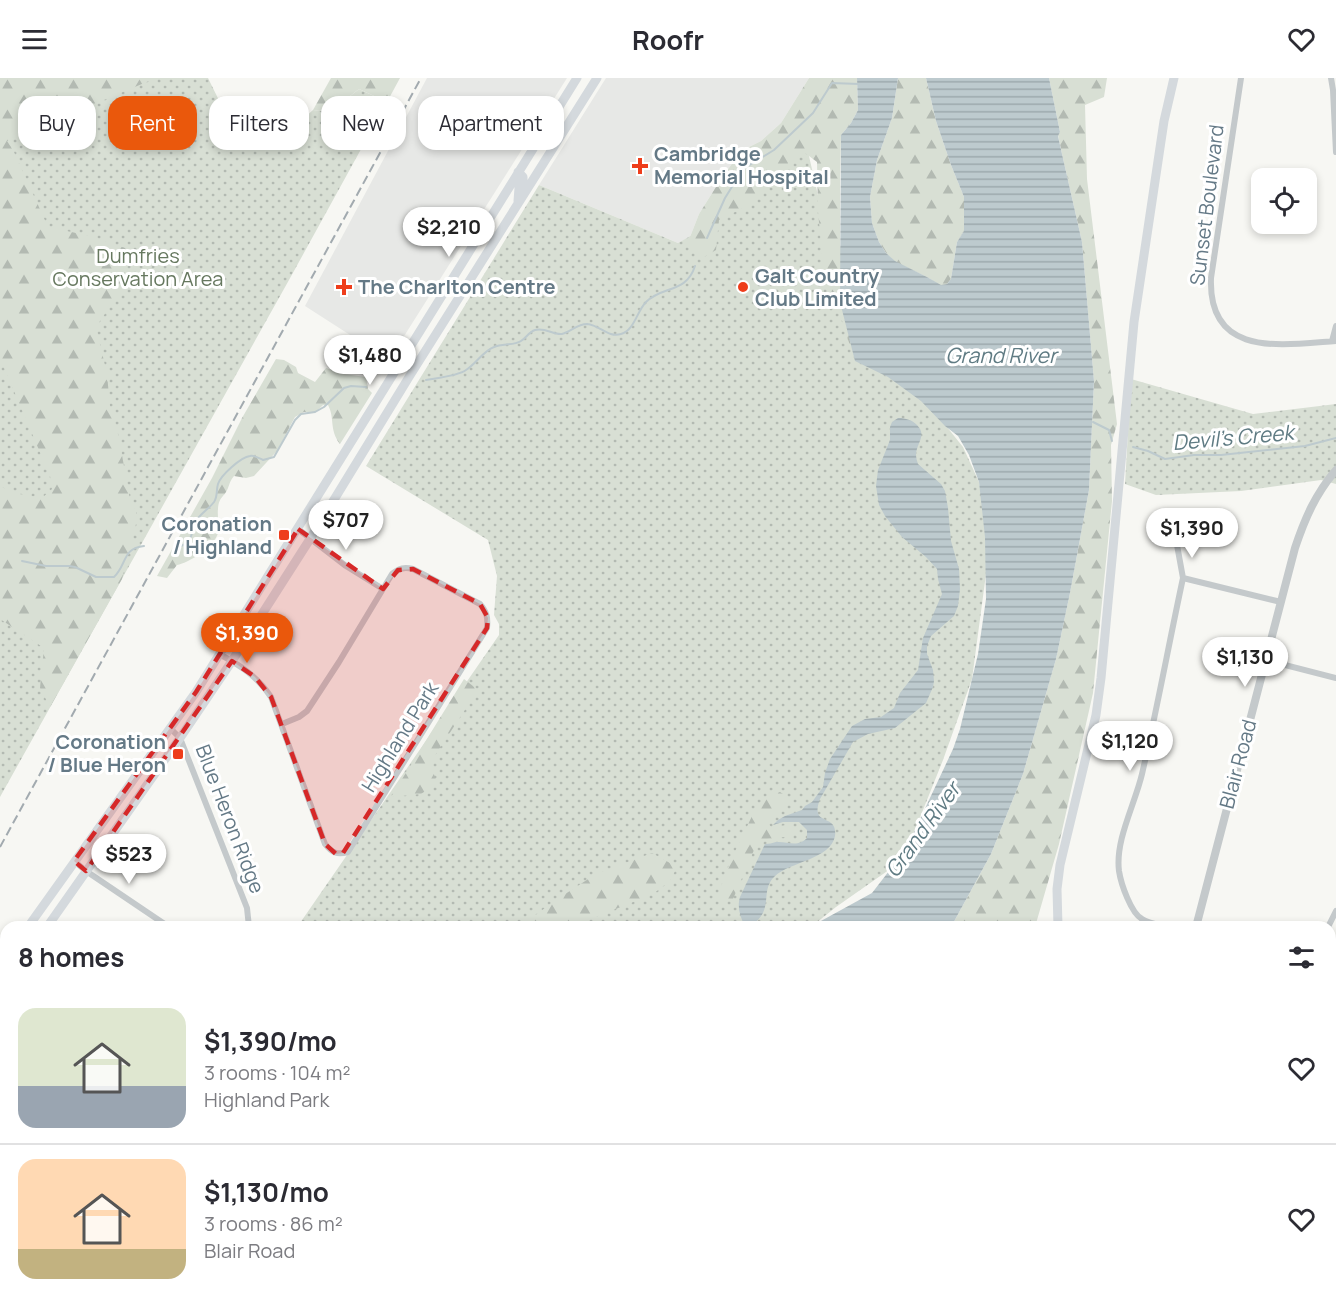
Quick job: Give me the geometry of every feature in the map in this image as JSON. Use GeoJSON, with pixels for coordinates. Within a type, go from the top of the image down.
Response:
{"type":"FeatureCollection","features":[{"type":"Feature","properties":{"kind":"main road"},"geometry":{"type":"LineString","coordinates":[[32,921],[196,693],[577,78]]}},
{"type":"Feature","properties":{"kind":"main road"},"geometry":{"type":"LineString","coordinates":[[51,921],[232,661],[597,78]]}},
{"type":"Feature","properties":{"kind":"main road"},"geometry":{"type":"LineString","coordinates":[[1058,921],[1057,889],[1060,866],[1096,715],[1134,322],[1164,121],[1174,78]]}},
{"type":"Feature","properties":{"kind":"main road"},"geometry":{"type":"LineString","coordinates":[[518,172],[523,177],[519,188],[518,203]]}},
{"type":"Feature","properties":{"kind":"main road"},"geometry":{"type":"LineString","coordinates":[[366,420],[378,428]]}},
{"type":"Feature","properties":{"kind":"main road"},"geometry":{"type":"LineString","coordinates":[[109,813],[121,822]]}},
{"type":"Feature","properties":{"kind":"street","name":"Sunset Boulevard"},"geometry":{"type":"LineString","coordinates":[[1241,78],[1211,278],[1212,303],[1218,316],[1229,330],[1240,338],[1276,344],[1334,341]]}},
{"type":"Feature","properties":{"kind":"street"},"geometry":{"type":"LineString","coordinates":[[1331,78],[1336,152]]}},
{"type":"Feature","properties":{"kind":"street"},"geometry":{"type":"LineString","coordinates":[[1334,341],[1336,326]]}},
{"type":"Feature","properties":{"kind":"street","name":"Blair Road"},"geometry":{"type":"LineString","coordinates":[[1198,921],[1303,523],[1316,496],[1336,470]]}},
{"type":"Feature","properties":{"kind":"street"},"geometry":{"type":"LineString","coordinates":[[298,529],[346,566],[383,589]]}},
{"type":"Feature","properties":{"kind":"street"},"geometry":{"type":"LineString","coordinates":[[1145,921],[1139,918],[1134,911],[1125,891],[1119,872],[1119,856],[1142,776],[1183,578],[1177,545]]}},
{"type":"Feature","properties":{"kind":"street","name":"Highland Park"},"geometry":{"type":"LineString","coordinates":[[219,654],[255,677],[264,686],[282,724],[325,844],[336,854],[348,852],[487,628],[488,618],[485,610],[480,604],[413,568],[404,567],[398,570],[392,574],[339,662],[306,711],[299,717],[282,724]]}},
{"type":"Feature","properties":{"kind":"street"},"geometry":{"type":"LineString","coordinates":[[1183,578],[1281,602]]}},
{"type":"Feature","properties":{"kind":"street"},"geometry":{"type":"LineString","coordinates":[[1266,660],[1336,678]]}},
{"type":"Feature","properties":{"kind":"street","name":"Blue Heron Ridge"},"geometry":{"type":"LineString","coordinates":[[170,728],[180,738],[247,908],[248,921]]}},
{"type":"Feature","properties":{"kind":"street"},"geometry":{"type":"LineString","coordinates":[[74,861],[160,921]]}},
{"type":"Feature","properties":{"kind":"highlighted area"},"geometry":{"type":"Polygon","coordinates":[[[298,529],[383,589],[398,570],[413,569],[480,604],[488,618],[487,628],[343,853],[336,854],[325,844],[271,697],[255,677],[232,661],[86,871],[74,861],[196,692],[298,529]]]}},
{"type":"Feature","properties":{"kind":"shaded area"},"geometry":{"type":"Polygon","coordinates":[[[427,78],[567,78],[556,96],[418,96],[418,150],[522,150],[389,360],[305,306],[388,150],[406,150],[406,117],[427,78]]]}},
{"type":"Feature","properties":{"kind":"shaded area","name":"Cambridge Memorial Hospital"},"geometry":{"type":"Polygon","coordinates":[[[606,78],[809,78],[781,123],[761,141],[741,151],[699,214],[690,237],[678,243],[539,185],[561,150],[564,150],[564,145],[606,78]]]}},
{"type":"Feature","properties":{"kind":"green space","name":"Dumfries Conservation Area"},"geometry":{"type":"Polygon","coordinates":[[[0,78],[208,78],[217,96],[209,96],[209,150],[309,150],[309,114],[313,110],[321,111],[321,150],[361,150],[0,797],[0,78]]]}},
{"type":"Feature","properties":{"kind":"green space"},"geometry":{"type":"Polygon","coordinates":[[[0,78],[156,78],[113,96],[108,96],[108,98],[96,103],[96,96],[18,96],[18,136],[7,141],[48,227],[90,236],[128,249],[121,290],[96,327],[131,505],[136,511],[136,524],[122,579],[50,707],[40,688],[44,648],[0,619],[0,486],[14,493],[42,498],[52,489],[50,476],[0,358],[0,78]]]}},
{"type":"Feature","properties":{"kind":"green space"},"geometry":{"type":"Polygon","coordinates":[[[331,78],[400,78],[390,96],[374,96],[359,89],[350,96],[321,96],[321,111],[313,110],[331,78]]]}},
{"type":"Feature","properties":{"kind":"green space"},"geometry":{"type":"Polygon","coordinates":[[[809,78],[857,78],[858,110],[841,135],[840,178],[840,302],[855,361],[835,299],[823,274],[817,162],[801,150],[747,206],[719,220],[716,250],[704,257],[691,250],[690,237],[699,214],[719,182],[741,151],[761,141],[781,123],[809,78]]]}},
{"type":"Feature","properties":{"kind":"green space"},"geometry":{"type":"Polygon","coordinates":[[[898,78],[926,78],[936,121],[964,197],[964,231],[957,242],[951,279],[947,284],[941,286],[895,262],[879,242],[872,223],[870,197],[877,160],[892,118],[898,78]]]}},
{"type":"Feature","properties":{"kind":"green space"},"geometry":{"type":"Polygon","coordinates":[[[1049,78],[1107,78],[1104,97],[1085,105],[1087,179],[1117,424],[1111,445],[1112,501],[1093,693],[1059,844],[1037,921],[954,921],[991,854],[1023,774],[1056,659],[1089,490],[1094,381],[1082,242],[1058,135],[1060,132],[1049,78]]]}},
{"type":"Feature","properties":{"kind":"green space","name":"Dumfries Conservation Area"},"geometry":{"type":"Polygon","coordinates":[[[359,89],[374,96],[350,96],[359,89]]]}},
{"type":"Feature","properties":{"kind":"green space"},"geometry":{"type":"Polygon","coordinates":[[[806,143],[822,213],[918,391],[963,447],[979,482],[990,544],[972,679],[903,860],[818,921],[301,921],[499,635],[499,624],[494,615],[497,576],[488,540],[366,466],[539,185],[678,243],[719,220],[806,143]]]}},
{"type":"Feature","properties":{"kind":"green space"},"geometry":{"type":"Polygon","coordinates":[[[276,359],[284,360],[296,367],[298,373],[315,382],[326,368],[344,374],[366,377],[368,389],[372,393],[340,444],[334,434],[328,405],[323,405],[315,413],[304,412],[295,417],[277,451],[254,476],[246,478],[234,476],[232,479],[219,502],[219,530],[212,543],[194,557],[177,565],[167,578],[157,576],[212,478],[242,418],[276,359]]]}},
{"type":"Feature","properties":{"kind":"green space"},"geometry":{"type":"Polygon","coordinates":[[[1131,379],[1253,414],[1336,404],[1336,484],[1321,480],[1241,491],[1156,495],[1125,484],[1131,379]]]}},
{"type":"Feature","properties":{"kind":"green space"},"geometry":{"type":"Polygon","coordinates":[[[464,679],[478,690],[430,763],[437,783],[421,794],[391,797],[464,679]]]}},
{"type":"Feature","properties":{"kind":"green space"},"geometry":{"type":"Polygon","coordinates":[[[780,792],[786,796],[787,807],[774,814],[767,822],[771,827],[787,825],[795,828],[794,832],[785,837],[767,839],[754,850],[733,899],[724,903],[717,901],[730,862],[753,814],[765,797],[780,792]]]}},
{"type":"Feature","properties":{"kind":"green space"},"geometry":{"type":"Polygon","coordinates":[[[652,853],[677,867],[670,881],[653,894],[586,921],[527,921],[556,900],[596,874],[652,853]]]}},
{"type":"Feature","properties":{"kind":"water","name":"Grand River"},"geometry":{"type":"Polygon","coordinates":[[[857,78],[898,78],[892,118],[877,160],[870,197],[872,223],[879,242],[895,261],[941,285],[947,284],[951,279],[957,242],[964,231],[964,197],[936,121],[926,78],[1049,78],[1060,132],[1058,136],[1082,242],[1094,381],[1089,490],[1070,593],[1056,659],[1023,774],[991,854],[954,921],[821,921],[872,893],[906,849],[953,749],[960,729],[978,654],[986,599],[985,537],[979,482],[969,455],[958,436],[921,401],[888,377],[855,361],[840,302],[841,135],[858,110],[857,78]]]}},
{"type":"Feature","properties":{"kind":"water"},"geometry":{"type":"Polygon","coordinates":[[[898,418],[906,419],[915,423],[920,429],[921,436],[916,454],[918,464],[941,484],[945,491],[951,541],[959,569],[958,606],[954,616],[931,636],[927,646],[934,681],[926,703],[895,728],[868,734],[853,742],[820,799],[818,814],[829,821],[835,829],[832,844],[818,855],[775,876],[768,888],[762,915],[757,921],[742,921],[739,908],[740,897],[765,844],[800,843],[807,838],[807,830],[799,822],[783,822],[773,825],[785,816],[802,810],[812,802],[823,787],[830,759],[852,726],[865,719],[881,717],[894,708],[900,693],[918,670],[923,638],[942,594],[937,569],[902,537],[879,505],[876,486],[878,470],[890,440],[892,422],[898,418]]]}},
{"type":"Feature","properties":{"kind":"waterway"},"geometry":{"type":"LineString","coordinates":[[707,238],[725,198],[743,169],[774,150],[813,113],[832,83],[859,84]]}},
{"type":"Feature","properties":{"kind":"waterway"},"geometry":{"type":"LineString","coordinates":[[426,380],[462,372],[490,349],[518,343],[535,330],[562,334],[587,324],[608,333],[621,334],[629,329],[646,302],[686,281],[695,266]]}},
{"type":"Feature","properties":{"kind":"waterway"},"geometry":{"type":"LineString","coordinates":[[181,546],[190,539],[195,523],[214,502],[220,480],[232,467],[250,456],[263,460],[274,457],[295,420],[301,414],[315,412],[324,407],[344,388],[366,387]]}},
{"type":"Feature","properties":{"kind":"waterway","name":"Devil's Creek"},"geometry":{"type":"LineString","coordinates":[[1093,422],[1109,430],[1112,441]]}},
{"type":"Feature","properties":{"kind":"waterway","name":"Devil's Creek"},"geometry":{"type":"LineString","coordinates":[[1133,447],[1165,459],[1305,446],[1336,438]]}},
{"type":"Feature","properties":{"kind":"waterway"},"geometry":{"type":"LineString","coordinates":[[22,561],[46,566],[75,567],[96,577],[114,577],[128,554],[137,547],[144,546]]}},
{"type":"Feature","properties":{"kind":"railway"},"geometry":{"type":"LineString","coordinates":[[0,847],[421,78]]}},
{"type":"Feature","properties":{"kind":"place","name":"Cambridge Memorial Hospital"},"geometry":{"type":"Point","coordinates":[640,166]}},
{"type":"Feature","properties":{"kind":"place","name":"The Charlton Centre"},"geometry":{"type":"Point","coordinates":[344,287]}},
{"type":"Feature","properties":{"kind":"place","name":"Galt Country Club Limited"},"geometry":{"type":"Point","coordinates":[743,287]}},
{"type":"Feature","properties":{"kind":"place","name":"Coronation / Highland"},"geometry":{"type":"Point","coordinates":[284,535]}},
{"type":"Feature","properties":{"kind":"place","name":"Coronation / Blue Heron"},"geometry":{"type":"Point","coordinates":[178,754]}}]}
